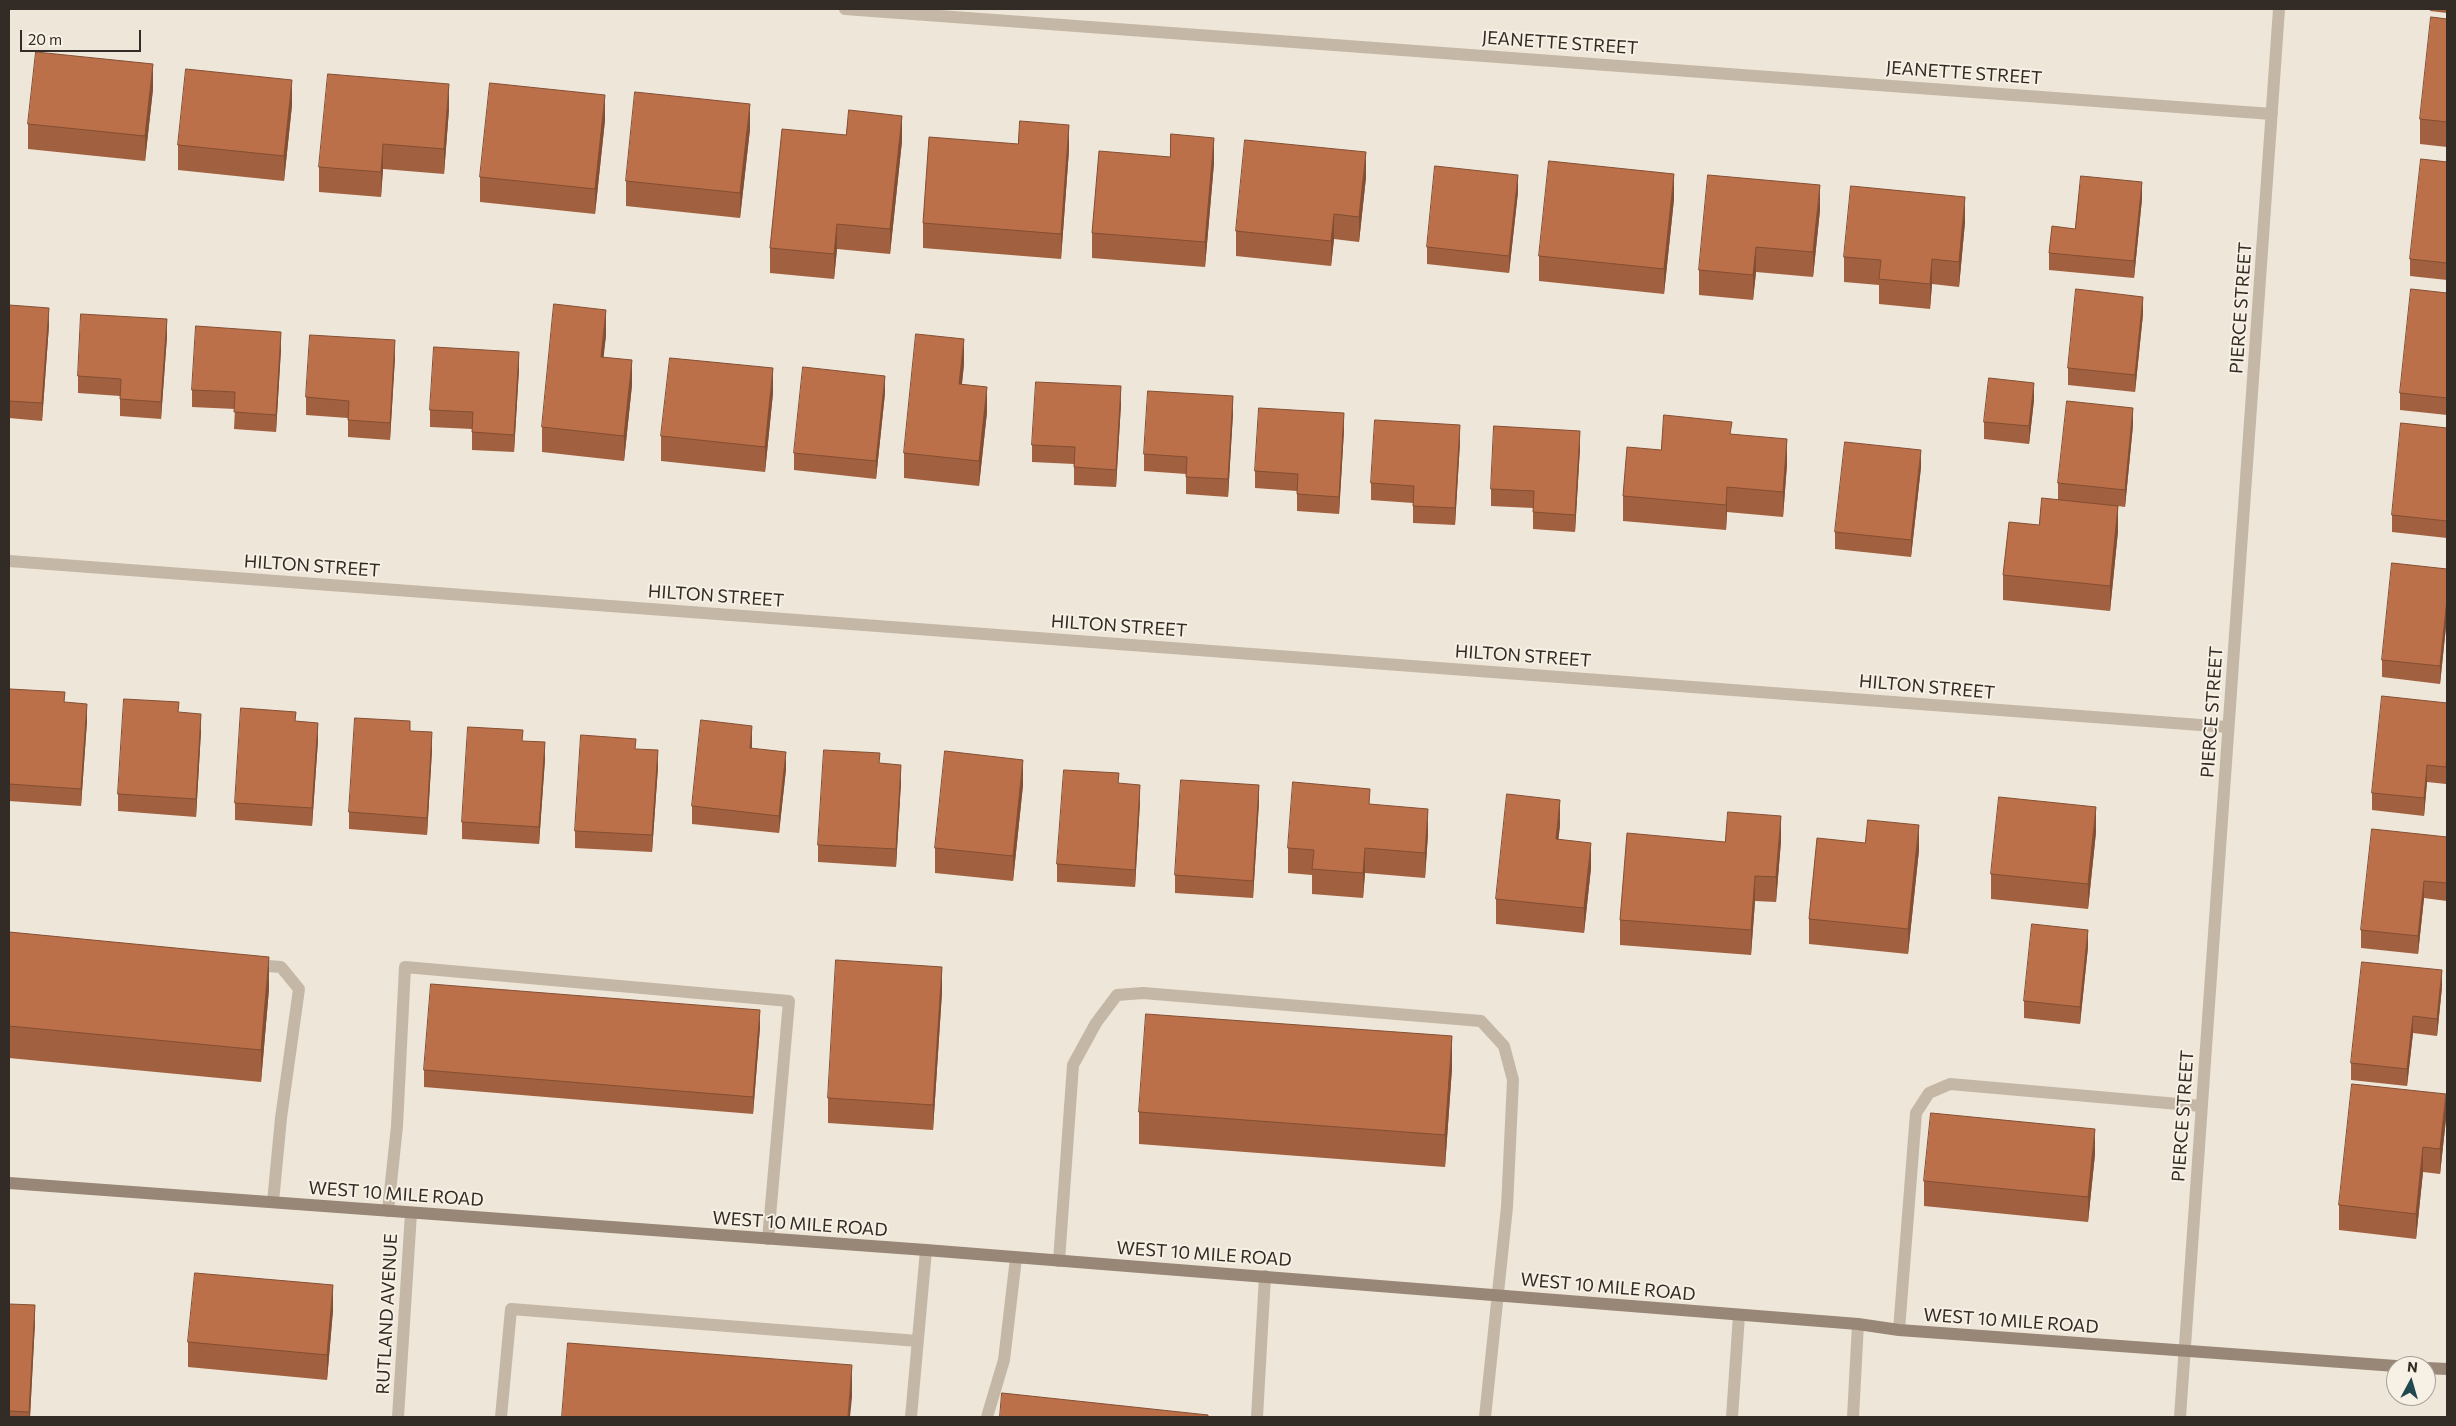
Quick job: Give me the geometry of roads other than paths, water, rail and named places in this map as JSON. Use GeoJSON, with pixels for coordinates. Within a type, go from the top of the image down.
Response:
{"type":"FeatureCollection","features":[{"type":"Feature","properties":{"kind":"main road","name":"WEST 10 MILE ROAD"},"geometry":{"type":"LineString","coordinates":[[9,1183],[1265,1276],[1858,1324],[1900,1330],[2386,1365]]}},
{"type":"Feature","properties":{"kind":"street","name":"JEANETTE STREET"},"geometry":{"type":"LineString","coordinates":[[845,9],[2272,114]]}},
{"type":"Feature","properties":{"kind":"street","name":"PIERCE STREET"},"geometry":{"type":"LineString","coordinates":[[2180,1417],[2279,9]]}},
{"type":"Feature","properties":{"kind":"street","name":"HILTON STREET"},"geometry":{"type":"LineString","coordinates":[[9,561],[2228,727]]}},
{"type":"Feature","properties":{"kind":"street"},"geometry":{"type":"LineString","coordinates":[[243,964],[281,967],[299,989],[281,1118],[273,1202]]}},
{"type":"Feature","properties":{"kind":"street"},"geometry":{"type":"LineString","coordinates":[[388,1211],[397,1126],[406,967],[789,1001],[768,1239]]}},
{"type":"Feature","properties":{"kind":"street"},"geometry":{"type":"LineString","coordinates":[[1059,1261],[1073,1065],[1096,1023],[1116,995],[1143,993],[1481,1021],[1504,1046],[1513,1080],[1506,1207],[1486,1417]]}},
{"type":"Feature","properties":{"kind":"street"},"geometry":{"type":"LineString","coordinates":[[1900,1330],[1916,1113],[1929,1093],[1950,1084],[2201,1106]]}},
{"type":"Feature","properties":{"kind":"street","name":"RUTLAND AVENUE"},"geometry":{"type":"LineString","coordinates":[[398,1417],[411,1213]]}},
{"type":"Feature","properties":{"kind":"street"},"geometry":{"type":"LineString","coordinates":[[911,1417],[926,1250]]}},
{"type":"Feature","properties":{"kind":"street"},"geometry":{"type":"LineString","coordinates":[[987,1417],[1004,1360],[1016,1258]]}},
{"type":"Feature","properties":{"kind":"street"},"geometry":{"type":"LineString","coordinates":[[1257,1417],[1265,1276]]}},
{"type":"Feature","properties":{"kind":"street"},"geometry":{"type":"LineString","coordinates":[[501,1417],[511,1309],[918,1341]]}},
{"type":"Feature","properties":{"kind":"street"},"geometry":{"type":"LineString","coordinates":[[1732,1417],[1739,1315]]}},
{"type":"Feature","properties":{"kind":"street"},"geometry":{"type":"LineString","coordinates":[[1853,1417],[1858,1324]]}}]}
